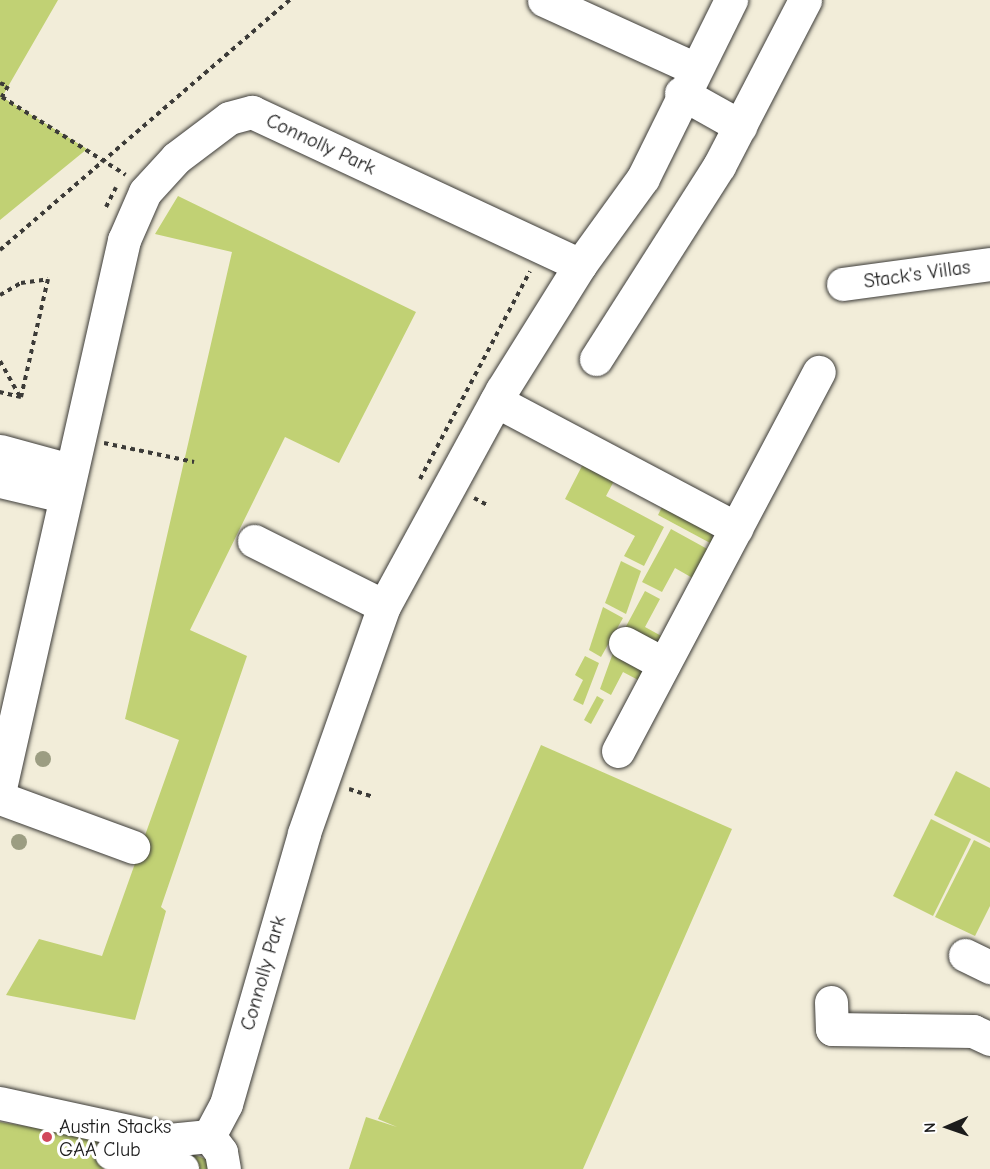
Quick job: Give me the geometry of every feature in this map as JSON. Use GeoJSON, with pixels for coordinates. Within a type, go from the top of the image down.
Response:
{"type":"FeatureCollection","features":[{"type":"Feature","properties":{"kind":"street"},"geometry":{"type":"LineString","coordinates":[[544,0],[687,81],[740,126]]}},
{"type":"Feature","properties":{"kind":"street","name":"Connolly Park"},"geometry":{"type":"LineString","coordinates":[[209,1136],[226,1104],[304,833],[384,606],[496,401],[580,265],[643,178],[687,81],[731,0]]}},
{"type":"Feature","properties":{"kind":"street"},"geometry":{"type":"LineString","coordinates":[[596,359],[740,126],[805,0]]}},
{"type":"Feature","properties":{"kind":"street","name":"Connolly Park"},"geometry":{"type":"LineString","coordinates":[[0,788],[9,698],[66,483],[124,240],[145,192],[176,158],[229,118],[252,112],[580,265]]}},
{"type":"Feature","properties":{"kind":"street","name":"Stack's Villas"},"geometry":{"type":"LineString","coordinates":[[843,284],[990,264]]}},
{"type":"Feature","properties":{"kind":"street"},"geometry":{"type":"LineString","coordinates":[[618,751],[819,372]]}},
{"type":"Feature","properties":{"kind":"street"},"geometry":{"type":"LineString","coordinates":[[496,401],[736,528]]}},
{"type":"Feature","properties":{"kind":"street"},"geometry":{"type":"LineString","coordinates":[[0,451],[66,483]]}},
{"type":"Feature","properties":{"kind":"street"},"geometry":{"type":"LineString","coordinates":[[0,481],[66,483]]}},
{"type":"Feature","properties":{"kind":"street"},"geometry":{"type":"LineString","coordinates":[[254,540],[384,606]]}},
{"type":"Feature","properties":{"kind":"street"},"geometry":{"type":"LineString","coordinates":[[625,643],[664,664]]}},
{"type":"Feature","properties":{"kind":"street"},"geometry":{"type":"LineString","coordinates":[[0,798],[133,847]]}},
{"type":"Feature","properties":{"kind":"street"},"geometry":{"type":"LineString","coordinates":[[831,1002],[832,1029],[973,1031],[990,1039]]}},
{"type":"Feature","properties":{"kind":"street"},"geometry":{"type":"LineString","coordinates":[[0,1103],[169,1140],[209,1136],[221,1152],[224,1169]]}},
{"type":"Feature","properties":{"kind":"street"},"geometry":{"type":"LineString","coordinates":[[111,1153],[182,1169]]}},
{"type":"Feature","properties":{"kind":"path"},"geometry":{"type":"LineString","coordinates":[[0,250],[290,0]]}},
{"type":"Feature","properties":{"kind":"path"},"geometry":{"type":"LineString","coordinates":[[0,82],[8,86],[2,97],[103,161]]}},
{"type":"Feature","properties":{"kind":"path"},"geometry":{"type":"LineString","coordinates":[[414,490],[542,248]]}},
{"type":"Feature","properties":{"kind":"path"},"geometry":{"type":"LineString","coordinates":[[0,295],[21,283],[48,279],[21,397]]}},
{"type":"Feature","properties":{"kind":"path"},"geometry":{"type":"LineString","coordinates":[[0,361],[21,397]]}},
{"type":"Feature","properties":{"kind":"path"},"geometry":{"type":"LineString","coordinates":[[0,392],[21,397]]}},
{"type":"Feature","properties":{"kind":"path"},"geometry":{"type":"LineString","coordinates":[[77,437],[194,462]]}},
{"type":"Feature","properties":{"kind":"green space"},"geometry":{"type":"Polygon","coordinates":[[[0,0],[58,0],[2,97],[87,149],[0,220],[0,0]]]}},
{"type":"Feature","properties":{"kind":"green space"},"geometry":{"type":"Polygon","coordinates":[[[178,196],[416,312],[339,463],[285,437],[190,630],[247,656],[161,907],[166,911],[135,1020],[6,995],[39,939],[102,956],[179,740],[125,719],[232,252],[155,234],[178,196]]]}},
{"type":"Feature","properties":{"kind":"green space"},"geometry":{"type":"Polygon","coordinates":[[[583,464],[614,481],[606,496],[664,527],[644,566],[624,556],[635,536],[565,499],[583,464]]]}},
{"type":"Feature","properties":{"kind":"green space"},"geometry":{"type":"Polygon","coordinates":[[[665,501],[713,530],[712,544],[658,515],[665,501]]]}},
{"type":"Feature","properties":{"kind":"green space"},"geometry":{"type":"Polygon","coordinates":[[[671,529],[711,551],[696,580],[675,568],[662,592],[642,582],[671,529]]]}},
{"type":"Feature","properties":{"kind":"green space"},"geometry":{"type":"Polygon","coordinates":[[[621,561],[641,571],[626,614],[605,603],[621,561]]]}},
{"type":"Feature","properties":{"kind":"green space"},"geometry":{"type":"Polygon","coordinates":[[[645,591],[660,599],[645,627],[665,638],[660,646],[623,632],[645,591]]]}},
{"type":"Feature","properties":{"kind":"green space"},"geometry":{"type":"Polygon","coordinates":[[[603,607],[623,618],[601,657],[589,650],[603,607]]]}},
{"type":"Feature","properties":{"kind":"green space"},"geometry":{"type":"Polygon","coordinates":[[[614,650],[643,665],[642,682],[623,672],[611,695],[600,689],[614,650]]]}},
{"type":"Feature","properties":{"kind":"green space"},"geometry":{"type":"Polygon","coordinates":[[[585,656],[599,663],[583,705],[573,700],[583,680],[575,675],[585,656]]]}},
{"type":"Feature","properties":{"kind":"green space"},"geometry":{"type":"Polygon","coordinates":[[[597,696],[604,700],[591,724],[584,720],[597,696]]]}},
{"type":"Feature","properties":{"kind":"green space"},"geometry":{"type":"Polygon","coordinates":[[[541,745],[732,829],[583,1169],[349,1169],[366,1117],[397,1127],[378,1119],[541,745]]]}},
{"type":"Feature","properties":{"kind":"green space"},"geometry":{"type":"Polygon","coordinates":[[[956,771],[990,788],[990,843],[934,815],[956,771]]]}},
{"type":"Feature","properties":{"kind":"green space"},"geometry":{"type":"Polygon","coordinates":[[[931,819],[971,839],[933,916],[893,896],[931,819]]]}},
{"type":"Feature","properties":{"kind":"green space"},"geometry":{"type":"Polygon","coordinates":[[[974,840],[990,848],[990,906],[975,936],[935,917],[974,840]]]}},
{"type":"Feature","properties":{"kind":"green space","name":"Austin Stacks GAA Club"},"geometry":{"type":"Polygon","coordinates":[[[0,1122],[189,1153],[234,1169],[0,1169],[0,1122]]]}},
{"type":"Feature","properties":{"kind":"place","name":"Austin Stacks GAA Club"},"geometry":{"type":"Point","coordinates":[47,1137]}}]}
